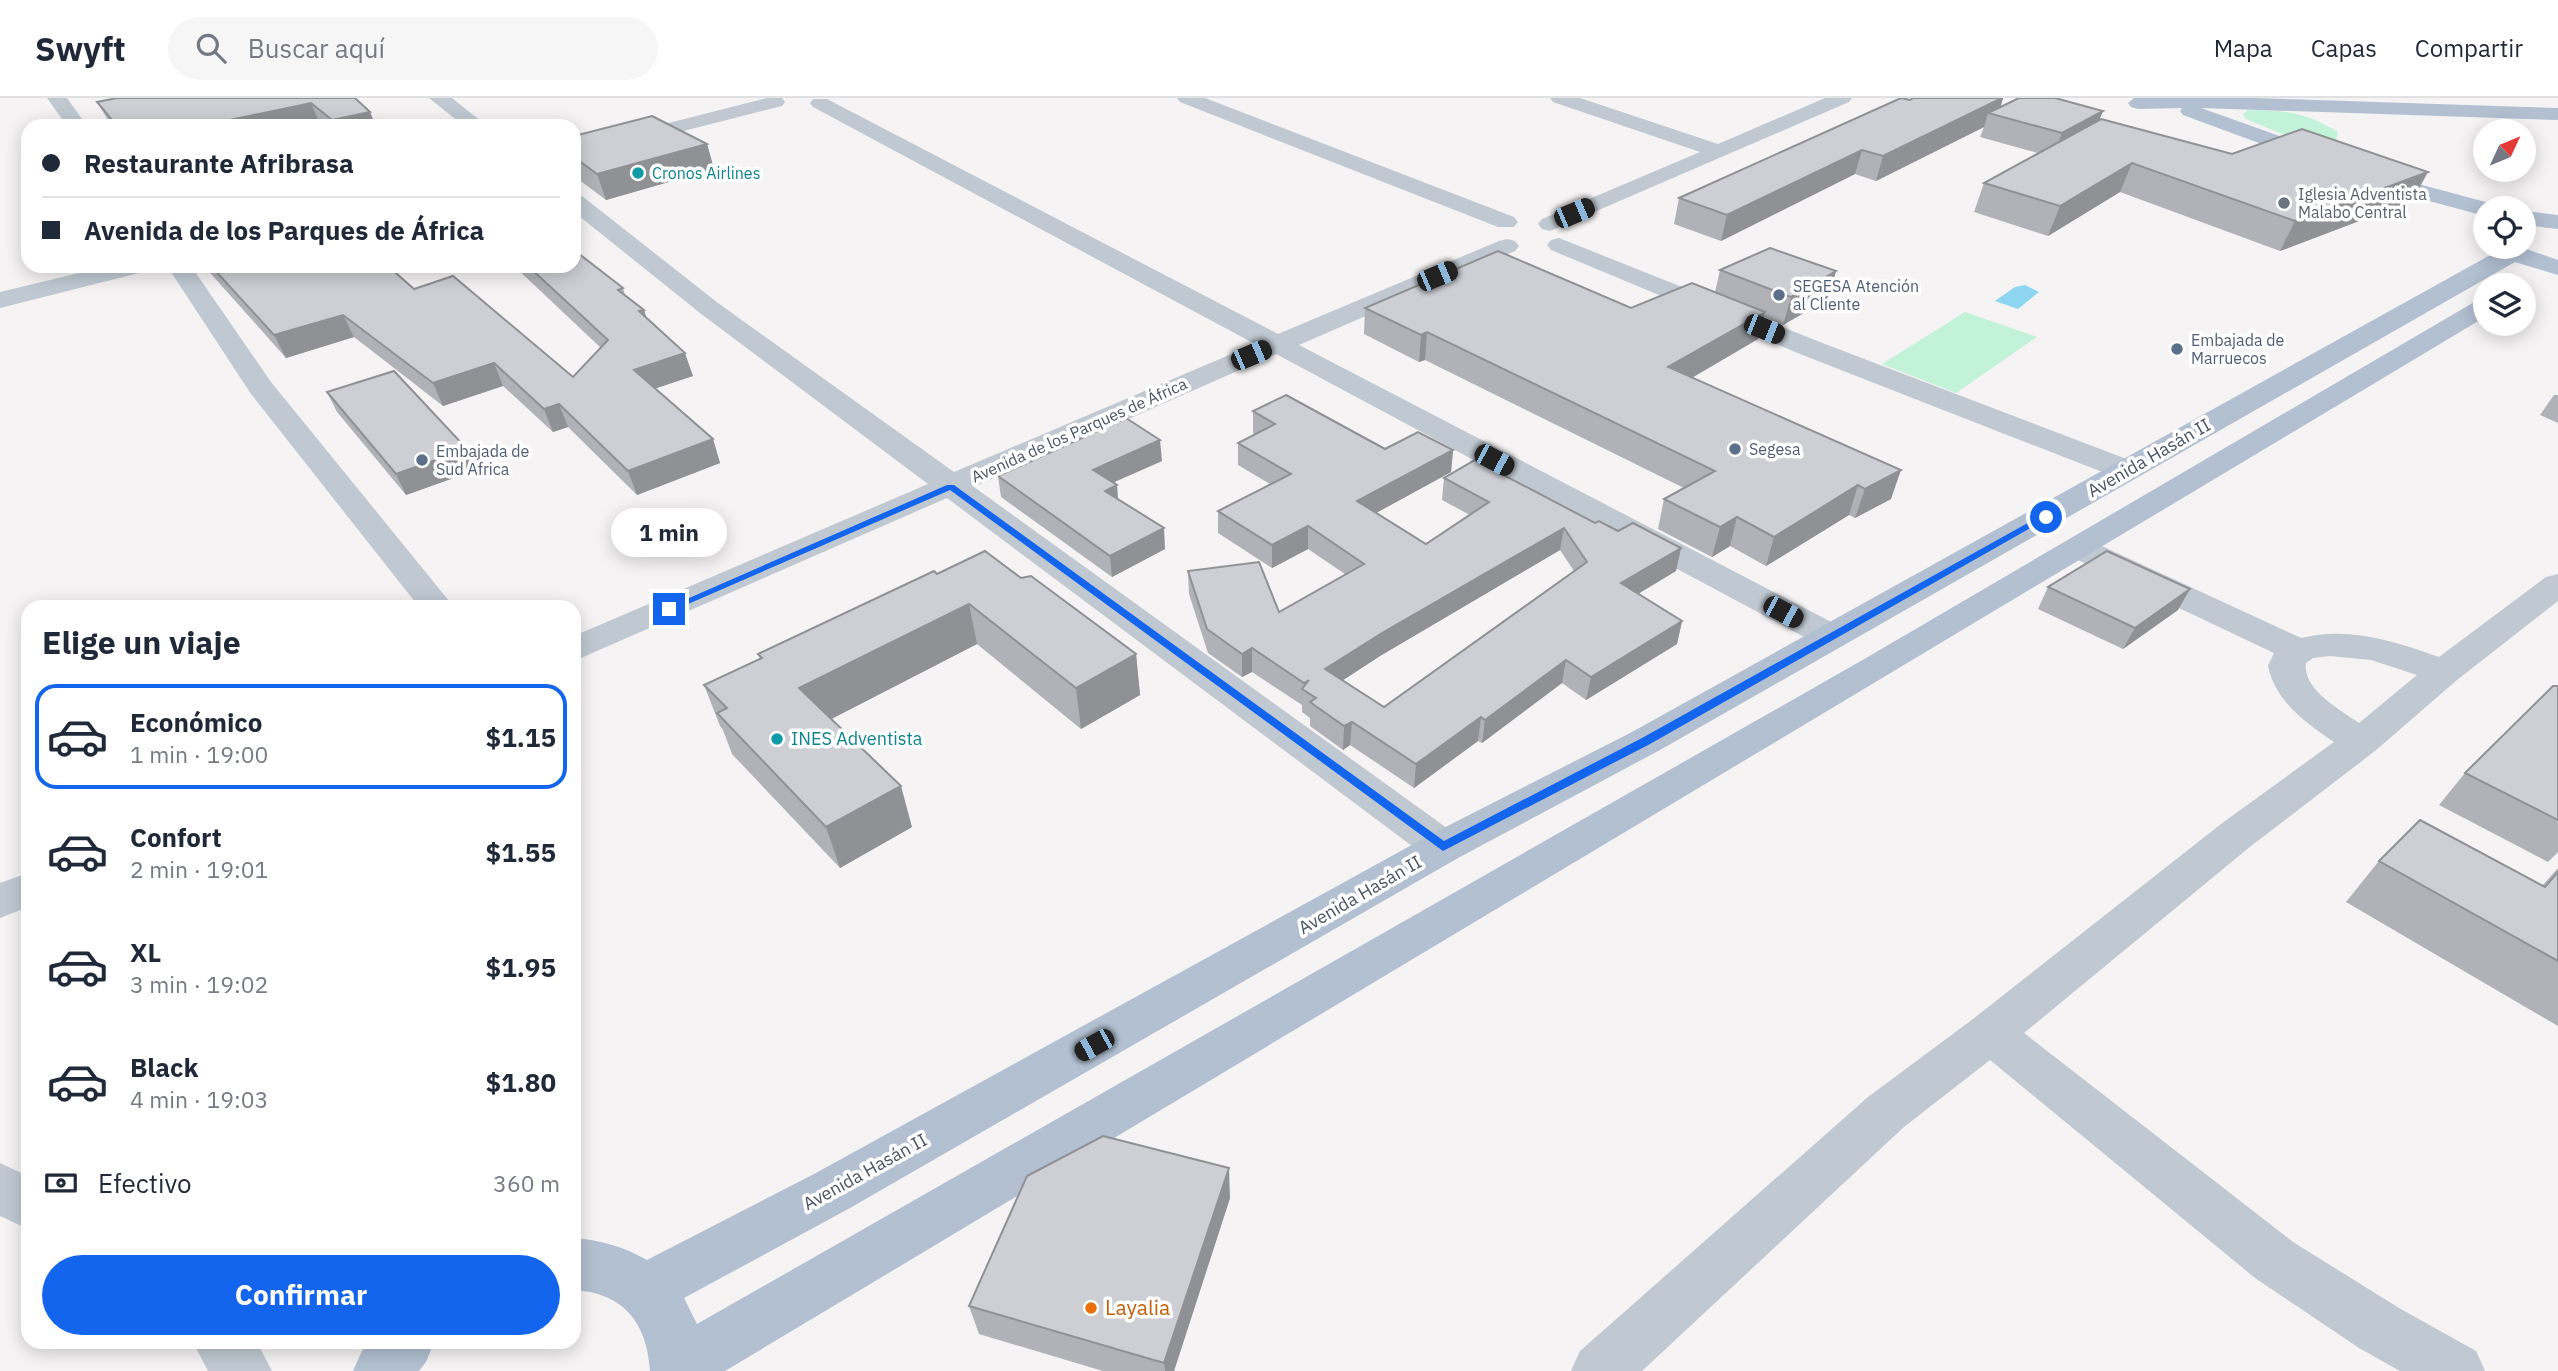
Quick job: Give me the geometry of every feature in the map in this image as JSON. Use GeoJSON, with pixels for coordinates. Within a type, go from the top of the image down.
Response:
{"type":"FeatureCollection","features":[{"type":"Feature","properties":{"kind":"main road"},"geometry":{"type":"LineString","coordinates":[[2118,98],[2558,114]]}},
{"type":"Feature","properties":{"kind":"main road"},"geometry":{"type":"LineString","coordinates":[[2171,100],[2213,121],[2392,184],[2473,206]]}},
{"type":"Feature","properties":{"kind":"main road"},"geometry":{"type":"LineString","coordinates":[[2392,184],[2473,220]]}},
{"type":"Feature","properties":{"kind":"main road"},"geometry":{"type":"LineString","coordinates":[[2536,236],[2558,222]]}},
{"type":"Feature","properties":{"kind":"main road","name":"Avenida Hasán II"},"geometry":{"type":"LineString","coordinates":[[646,1289],[832,1191],[1443,847],[1646,741],[1832,638],[2500,259]]}},
{"type":"Feature","properties":{"kind":"main road","name":"Avenida Hasán II"},"geometry":{"type":"LineString","coordinates":[[2535,259],[2556,267]]}},
{"type":"Feature","properties":{"kind":"main road"},"geometry":{"type":"LineString","coordinates":[[581,1265],[617,1272],[646,1289],[670,1323],[679,1368],[2079,548],[2473,313]]}},
{"type":"Feature","properties":{"kind":"main road"},"geometry":{"type":"LineString","coordinates":[[382,1371],[400,1349]]}},
{"type":"Feature","properties":{"kind":"street"},"geometry":{"type":"LineString","coordinates":[[57,98],[72,119]]}},
{"type":"Feature","properties":{"kind":"street"},"geometry":{"type":"LineString","coordinates":[[439,98],[468,119]]}},
{"type":"Feature","properties":{"kind":"street"},"geometry":{"type":"LineString","coordinates":[[1188,98],[1532,239],[2126,470]]}},
{"type":"Feature","properties":{"kind":"street"},"geometry":{"type":"LineString","coordinates":[[1560,98],[1719,151]]}},
{"type":"Feature","properties":{"kind":"street","name":"Avenida de los Parques de África"},"geometry":{"type":"LineString","coordinates":[[581,647],[1275,345],[1532,239],[1719,151],[1842,98]]}},
{"type":"Feature","properties":{"kind":"street"},"geometry":{"type":"LineString","coordinates":[[581,151],[798,102],[1275,345],[1832,638]]}},
{"type":"Feature","properties":{"kind":"street"},"geometry":{"type":"LineString","coordinates":[[581,207],[709,308],[1443,847]]}},
{"type":"Feature","properties":{"kind":"street"},"geometry":{"type":"LineString","coordinates":[[0,300],[138,273]]}},
{"type":"Feature","properties":{"kind":"street"},"geometry":{"type":"LineString","coordinates":[[161,273],[261,388],[431,600]]}},
{"type":"Feature","properties":{"kind":"street"},"geometry":{"type":"LineString","coordinates":[[2079,548],[2297,650]]}},
{"type":"Feature","properties":{"kind":"street"},"geometry":{"type":"LineString","coordinates":[[1600,1371],[1886,1112],[1990,1033],[2236,835],[2361,742],[2444,672],[2558,584]]}},
{"type":"Feature","properties":{"kind":"street"},"geometry":{"type":"LineString","coordinates":[[2361,742],[2332,723],[2300,695],[2286,668],[2288,658],[2297,650],[2323,644],[2362,646],[2444,672]]}},
{"type":"Feature","properties":{"kind":"street"},"geometry":{"type":"LineString","coordinates":[[0,901],[21,892]]}},
{"type":"Feature","properties":{"kind":"street"},"geometry":{"type":"LineString","coordinates":[[1990,1033],[2274,1260],[2379,1328],[2456,1371]]}},
{"type":"Feature","properties":{"kind":"street"},"geometry":{"type":"LineString","coordinates":[[0,1187],[21,1200]]}},
{"type":"Feature","properties":{"kind":"street"},"geometry":{"type":"LineString","coordinates":[[226,1349],[243,1371]]}},
{"type":"Feature","properties":{"kind":"green space"},"geometry":{"type":"Polygon","coordinates":[[[2248,110],[2294,114],[2325,125],[2338,132],[2333,155],[2246,119],[2243,114],[2248,110]]]}},
{"type":"Feature","properties":{"kind":"green space"},"geometry":{"type":"Polygon","coordinates":[[[1965,312],[2037,337],[1956,393],[1882,364],[1965,312]]]}},
{"type":"Feature","properties":{"kind":"water"},"geometry":{"type":"Polygon","coordinates":[[[2025,285],[2039,292],[2018,309],[1995,301],[2015,287],[2025,285]]]}},
{"type":"Feature","properties":{"kind":"building"},"geometry":{"type":"Polygon","coordinates":[[[117,98],[355,98],[370,112],[331,119],[311,103],[234,119],[111,119],[97,102],[117,98]]]}},
{"type":"Feature","properties":{"kind":"building"},"geometry":{"type":"Polygon","coordinates":[[[1901,98],[2002,98],[1883,156],[1862,150],[1727,215],[1679,198],[1901,98]]]}},
{"type":"Feature","properties":{"kind":"building"},"geometry":{"type":"Polygon","coordinates":[[[2019,98],[2055,98],[2103,111],[2062,133],[1988,113],[2019,98]]]}},
{"type":"Feature","properties":{"kind":"building"},"geometry":{"type":"Polygon","coordinates":[[[652,116],[707,144],[597,174],[581,162],[581,134],[652,116]]]}},
{"type":"Feature","properties":{"kind":"building"},"geometry":{"type":"Polygon","coordinates":[[[2101,119],[2232,154],[2302,129],[2428,172],[2295,221],[2132,163],[2060,206],[1984,183],[2101,119]]]}},
{"type":"Feature","properties":{"kind":"building"},"geometry":{"type":"Polygon","coordinates":[[[1770,248],[1836,271],[1791,297],[1720,270],[1770,248]]]}},
{"type":"Feature","properties":{"kind":"building"},"geometry":{"type":"Polygon","coordinates":[[[1498,251],[1631,308],[1692,283],[1765,312],[1668,367],[1901,470],[1865,489],[1858,485],[1774,537],[1737,517],[1720,527],[1664,499],[1715,471],[1427,332],[1421,335],[1365,308],[1498,251]]]}},
{"type":"Feature","properties":{"kind":"building"},"geometry":{"type":"Polygon","coordinates":[[[581,255],[623,288],[618,290],[644,310],[639,311],[685,353],[634,370],[713,439],[628,471],[559,404],[544,409],[494,363],[433,383],[343,315],[274,335],[217,273],[396,273],[414,289],[453,276],[573,377],[608,340],[536,273],[581,273],[581,255]]]}},
{"type":"Feature","properties":{"kind":"building"},"geometry":{"type":"Polygon","coordinates":[[[394,371],[467,449],[396,474],[327,392],[394,371]]]}},
{"type":"Feature","properties":{"kind":"building"},"geometry":{"type":"Polygon","coordinates":[[[1286,395],[1385,449],[1418,432],[1453,450],[1357,501],[1426,544],[1489,502],[1444,478],[1475,460],[1595,523],[1599,521],[1618,531],[1633,523],[1681,548],[1621,583],[1682,621],[1591,677],[1566,660],[1485,720],[1481,717],[1416,764],[1352,722],[1344,726],[1310,702],[1316,698],[1302,689],[1309,680],[1304,683],[1252,648],[1242,654],[1207,629],[1188,571],[1259,562],[1279,612],[1364,564],[1308,526],[1272,545],[1218,511],[1291,474],[1238,443],[1275,424],[1253,411],[1286,395]],[[1564,528],[1325,669],[1384,707],[1587,562],[1564,528]]]}},
{"type":"Feature","properties":{"kind":"building"},"geometry":{"type":"Polygon","coordinates":[[[1126,418],[1160,440],[1093,470],[1117,485],[1105,491],[1164,528],[1110,556],[998,476],[1126,418]]]}},
{"type":"Feature","properties":{"kind":"building"},"geometry":{"type":"Polygon","coordinates":[[[985,551],[1021,578],[1031,576],[1136,654],[1076,688],[969,604],[799,688],[901,786],[826,827],[717,713],[727,708],[704,685],[762,658],[758,654],[934,571],[937,574],[985,551]]]}},
{"type":"Feature","properties":{"kind":"building"},"geometry":{"type":"Polygon","coordinates":[[[2107,551],[2190,589],[2135,628],[2048,587],[2107,551]]]}},
{"type":"Feature","properties":{"kind":"building"},"geometry":{"type":"Polygon","coordinates":[[[2553,686],[2558,686],[2558,820],[2465,773],[2553,686]]]}},
{"type":"Feature","properties":{"kind":"building"},"geometry":{"type":"Polygon","coordinates":[[[2420,820],[2545,887],[2558,872],[2558,961],[2379,861],[2420,820]]]}},
{"type":"Feature","properties":{"kind":"building"},"geometry":{"type":"Polygon","coordinates":[[[1103,1136],[1229,1168],[1164,1363],[969,1306],[1027,1176],[1103,1136]]]}},
{"type":"Feature","properties":{"kind":"place","name":"Cronos Airlines"},"geometry":{"type":"Point","coordinates":[638,173]}},
{"type":"Feature","properties":{"kind":"place","name":"Iglesia Adventista Malabo Central"},"geometry":{"type":"Point","coordinates":[2284,203]}},
{"type":"Feature","properties":{"kind":"place","name":"SEGESA Atención al Cliente"},"geometry":{"type":"Point","coordinates":[1779,295]}},
{"type":"Feature","properties":{"kind":"place","name":"Embajada de Marruecos"},"geometry":{"type":"Point","coordinates":[2177,349]}},
{"type":"Feature","properties":{"kind":"place","name":"Segesa"},"geometry":{"type":"Point","coordinates":[1735,449]}},
{"type":"Feature","properties":{"kind":"place","name":"Embajada de Sud Africa"},"geometry":{"type":"Point","coordinates":[422,460]}},
{"type":"Feature","properties":{"kind":"place","name":"INES Adventista"},"geometry":{"type":"Point","coordinates":[777,739]}},
{"type":"Feature","properties":{"kind":"place","name":"Layalia"},"geometry":{"type":"Point","coordinates":[1091,1308]}},
{"type":"Feature","properties":{"kind":"route"},"geometry":{"type":"LineString","coordinates":[[669,609],[951,486],[1443,847],[1646,741],[2046,517]]}}]}
